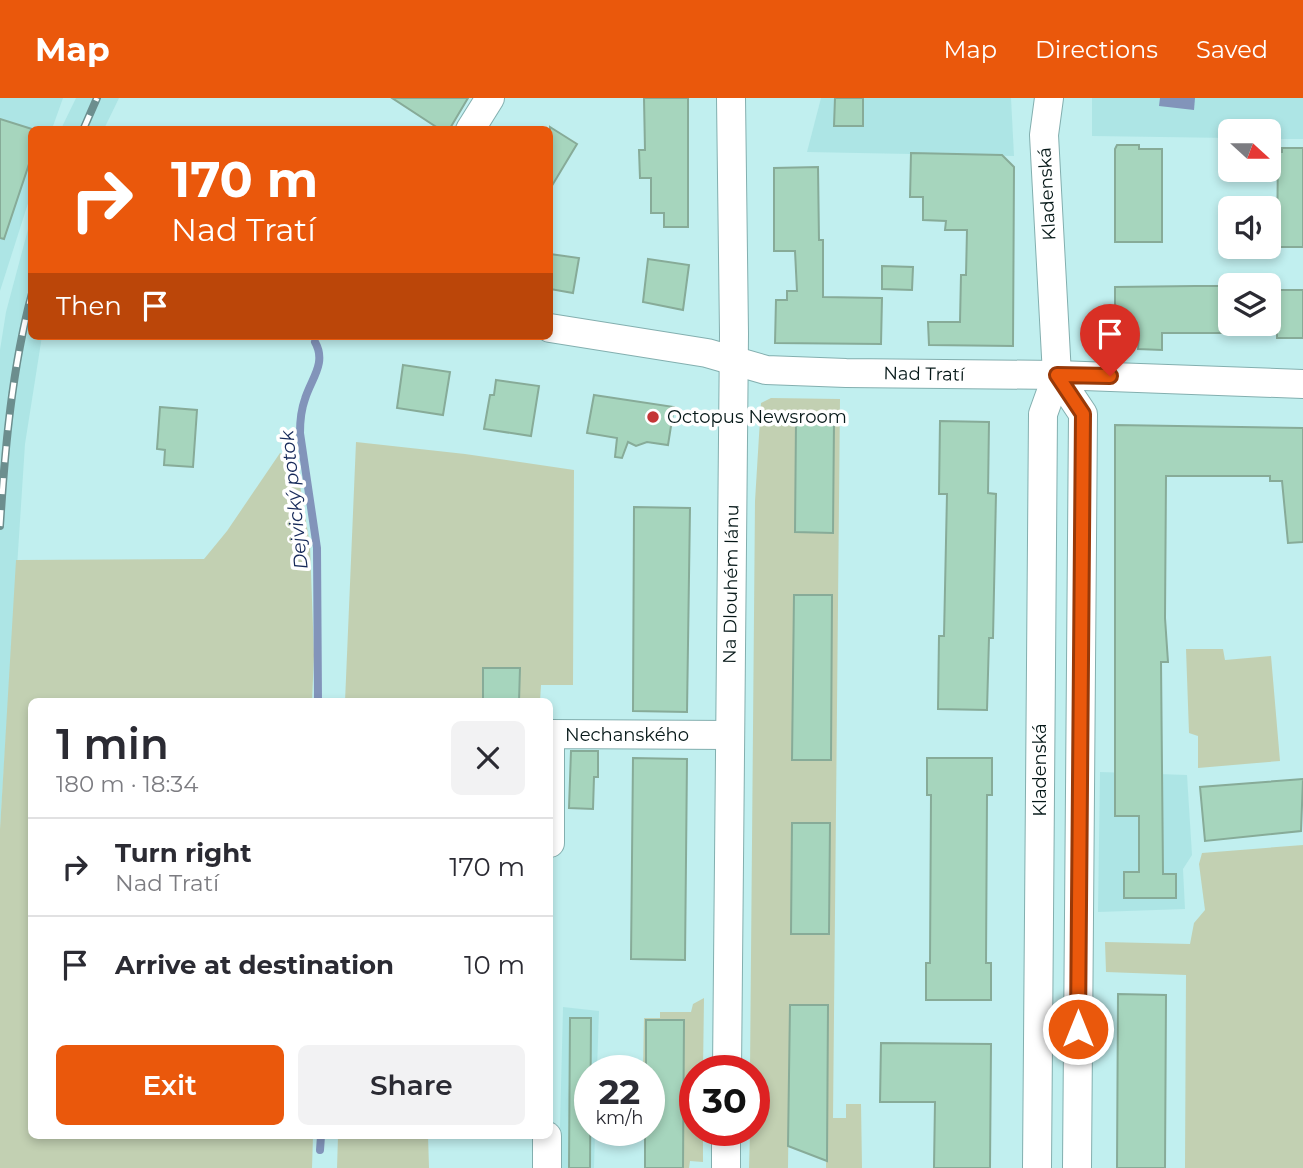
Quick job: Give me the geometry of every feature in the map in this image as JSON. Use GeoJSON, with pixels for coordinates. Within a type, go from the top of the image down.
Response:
{"type":"FeatureCollection","features":[{"type":"Feature","properties":{"kind":"street"},"geometry":{"type":"LineString","coordinates":[[472,126],[490,98]]}},
{"type":"Feature","properties":{"kind":"street","name":"Na Dlouhém lánu"},"geometry":{"type":"LineString","coordinates":[[726,1055],[733,361],[731,98]]}},
{"type":"Feature","properties":{"kind":"street","name":"Kladenská"},"geometry":{"type":"LineString","coordinates":[[1037,1168],[1043,414],[1057,375],[1044,135],[1049,98]]}},
{"type":"Feature","properties":{"kind":"street","name":"Nad Tratí"},"geometry":{"type":"LineString","coordinates":[[553,328],[706,353],[766,370],[1057,375],[1303,384]]}},
{"type":"Feature","properties":{"kind":"street"},"geometry":{"type":"LineString","coordinates":[[1057,375],[1083,414],[1077,1168]]}},
{"type":"Feature","properties":{"kind":"street","name":"Nechanského"},"geometry":{"type":"LineString","coordinates":[[553,734],[730,735]]}},
{"type":"Feature","properties":{"kind":"street"},"geometry":{"type":"LineString","coordinates":[[547,1139],[547,1168]]}},
{"type":"Feature","properties":{"kind":"street"},"geometry":{"type":"LineString","coordinates":[[726,1146],[726,1168]]}},
{"type":"Feature","properties":{"kind":"shaded area"},"geometry":{"type":"Polygon","coordinates":[[[0,98],[63,98],[53,126],[28,126],[28,203],[0,291],[0,98]]]}},
{"type":"Feature","properties":{"kind":"shaded area"},"geometry":{"type":"Polygon","coordinates":[[[76,98],[119,98],[105,126],[62,126],[76,98]]]}},
{"type":"Feature","properties":{"kind":"shaded area"},"geometry":{"type":"Polygon","coordinates":[[[821,98],[1011,98],[1014,156],[807,152],[821,98]]]}},
{"type":"Feature","properties":{"kind":"shaded area"},"geometry":{"type":"Polygon","coordinates":[[[1092,98],[1303,98],[1303,139],[1281,139],[1281,119],[1218,119],[1218,138],[1092,136],[1092,98]]]}},
{"type":"Feature","properties":{"kind":"shaded area"},"geometry":{"type":"Polygon","coordinates":[[[1160,98],[1195,98],[1194,110],[1159,106],[1160,98]]]}},
{"type":"Feature","properties":{"kind":"shaded area"},"geometry":{"type":"Polygon","coordinates":[[[28,229],[28,340],[41,340],[25,444],[0,829],[0,350],[6,312],[28,229]]]}},
{"type":"Feature","properties":{"kind":"shaded area"},"geometry":{"type":"Polygon","coordinates":[[[1100,772],[1187,775],[1192,855],[1183,869],[1185,909],[1098,912],[1100,772]]]}},
{"type":"Feature","properties":{"kind":"shaded area"},"geometry":{"type":"Polygon","coordinates":[[[563,1007],[599,1011],[598,1055],[574,1055],[574,1146],[595,1146],[594,1168],[559,1168],[563,1007]]]}},
{"type":"Feature","properties":{"kind":"green space"},"geometry":{"type":"Polygon","coordinates":[[[771,398],[840,399],[833,1118],[846,1118],[846,1104],[861,1104],[862,1168],[826,1168],[827,1005],[790,1005],[788,1168],[749,1168],[750,1146],[770,1146],[770,1055],[750,1055],[755,501],[761,403],[771,398]],[[796,421],[795,532],[832,533],[834,447],[796,421]],[[794,595],[793,760],[830,760],[832,596],[794,595]],[[792,823],[791,934],[829,934],[830,824],[792,823]]]}},
{"type":"Feature","properties":{"kind":"green space"},"geometry":{"type":"Polygon","coordinates":[[[356,442],[574,470],[573,685],[541,685],[540,698],[519,698],[519,668],[483,668],[483,698],[345,698],[356,442]]]}},
{"type":"Feature","properties":{"kind":"green space"},"geometry":{"type":"Polygon","coordinates":[[[280,453],[296,461],[310,545],[314,655],[312,698],[28,698],[28,1139],[313,1139],[312,1168],[0,1168],[0,829],[16,560],[204,559],[227,531],[280,453]]]}},
{"type":"Feature","properties":{"kind":"green space"},"geometry":{"type":"Polygon","coordinates":[[[1186,649],[1223,649],[1225,660],[1271,656],[1280,761],[1198,768],[1198,736],[1189,733],[1186,649]]]}},
{"type":"Feature","properties":{"kind":"green space"},"geometry":{"type":"Polygon","coordinates":[[[1303,845],[1303,1168],[1185,1168],[1186,975],[1106,972],[1105,942],[1190,944],[1194,923],[1205,910],[1199,864],[1202,853],[1303,845]]]}},
{"type":"Feature","properties":{"kind":"green space"},"geometry":{"type":"Polygon","coordinates":[[[704,998],[703,1055],[684,1055],[684,1020],[646,1020],[646,1055],[643,1055],[644,1018],[660,1018],[660,1012],[691,1012],[693,1004],[704,998]]]}},
{"type":"Feature","properties":{"kind":"green space"},"geometry":{"type":"Polygon","coordinates":[[[338,1139],[428,1139],[429,1168],[337,1168],[338,1139]]]}},
{"type":"Feature","properties":{"kind":"green space"},"geometry":{"type":"Polygon","coordinates":[[[683,1146],[703,1146],[703,1162],[690,1161],[689,1168],[683,1168],[683,1146]]]}},
{"type":"Feature","properties":{"kind":"building"},"geometry":{"type":"Polygon","coordinates":[[[392,98],[468,98],[451,126],[435,126],[392,98]]]}},
{"type":"Feature","properties":{"kind":"building"},"geometry":{"type":"Polygon","coordinates":[[[644,98],[688,98],[688,227],[664,227],[664,213],[651,213],[651,178],[640,178],[639,150],[645,150],[644,98]]]}},
{"type":"Feature","properties":{"kind":"building"},"geometry":{"type":"Polygon","coordinates":[[[835,98],[863,98],[863,126],[834,126],[835,98]]]}},
{"type":"Feature","properties":{"kind":"building"},"geometry":{"type":"Polygon","coordinates":[[[0,119],[28,128],[28,167],[4,239],[0,238],[0,119]]]}},
{"type":"Feature","properties":{"kind":"building"},"geometry":{"type":"Polygon","coordinates":[[[553,129],[577,144],[553,184],[553,129]]]}},
{"type":"Feature","properties":{"kind":"building"},"geometry":{"type":"Polygon","coordinates":[[[1117,145],[1162,149],[1162,242],[1115,242],[1117,145]]]}},
{"type":"Feature","properties":{"kind":"building"},"geometry":{"type":"Polygon","coordinates":[[[1282,148],[1303,148],[1303,247],[1281,247],[1281,196],[1278,196],[1282,148]]]}},
{"type":"Feature","properties":{"kind":"building"},"geometry":{"type":"Polygon","coordinates":[[[911,153],[1002,155],[1014,167],[1013,346],[929,345],[928,322],[960,322],[961,275],[966,275],[967,230],[945,230],[946,221],[923,220],[923,197],[910,197],[911,153]]]}},
{"type":"Feature","properties":{"kind":"building"},"geometry":{"type":"Polygon","coordinates":[[[818,167],[819,240],[823,240],[823,297],[882,298],[881,344],[775,343],[776,300],[787,300],[787,291],[797,291],[795,251],[774,251],[774,168],[818,167]]]}},
{"type":"Feature","properties":{"kind":"building"},"geometry":{"type":"Polygon","coordinates":[[[553,254],[579,258],[573,293],[553,290],[553,254]]]}},
{"type":"Feature","properties":{"kind":"building"},"geometry":{"type":"Polygon","coordinates":[[[648,259],[689,265],[683,310],[643,302],[648,259]]]}},
{"type":"Feature","properties":{"kind":"building"},"geometry":{"type":"Polygon","coordinates":[[[882,266],[913,267],[912,290],[882,289],[882,266]]]}},
{"type":"Feature","properties":{"kind":"building"},"geometry":{"type":"Polygon","coordinates":[[[1218,286],[1218,333],[1162,333],[1162,350],[1138,349],[1139,336],[1115,336],[1115,287],[1218,286]]]}},
{"type":"Feature","properties":{"kind":"building"},"geometry":{"type":"Polygon","coordinates":[[[1281,290],[1303,290],[1303,338],[1277,338],[1281,336],[1281,290]]]}},
{"type":"Feature","properties":{"kind":"building"},"geometry":{"type":"Polygon","coordinates":[[[403,365],[450,372],[443,415],[397,408],[403,365]]]}},
{"type":"Feature","properties":{"kind":"building"},"geometry":{"type":"Polygon","coordinates":[[[496,380],[539,386],[531,436],[484,429],[490,395],[494,395],[496,380]]]}},
{"type":"Feature","properties":{"kind":"building"},"geometry":{"type":"Polygon","coordinates":[[[594,395],[674,407],[668,445],[647,442],[636,446],[628,442],[622,458],[615,457],[617,438],[587,433],[594,395]]]}},
{"type":"Feature","properties":{"kind":"building"},"geometry":{"type":"Polygon","coordinates":[[[160,407],[197,410],[193,467],[164,465],[165,450],[157,449],[160,407]]]}},
{"type":"Feature","properties":{"kind":"building"},"geometry":{"type":"Polygon","coordinates":[[[796,421],[834,422],[833,533],[795,532],[796,421]]]}},
{"type":"Feature","properties":{"kind":"building"},"geometry":{"type":"Polygon","coordinates":[[[940,421],[989,422],[988,493],[996,494],[993,638],[989,638],[987,710],[938,709],[939,636],[944,636],[947,494],[939,494],[940,421]]]}},
{"type":"Feature","properties":{"kind":"building"},"geometry":{"type":"Polygon","coordinates":[[[1115,425],[1303,428],[1303,542],[1288,543],[1282,481],[1270,481],[1270,476],[1166,476],[1165,618],[1168,662],[1161,662],[1163,874],[1176,874],[1176,898],[1124,898],[1124,872],[1139,872],[1139,816],[1115,816],[1115,425]]]}},
{"type":"Feature","properties":{"kind":"building"},"geometry":{"type":"Polygon","coordinates":[[[634,507],[690,508],[687,712],[633,711],[634,507]]]}},
{"type":"Feature","properties":{"kind":"building"},"geometry":{"type":"Polygon","coordinates":[[[794,595],[832,595],[831,760],[792,760],[794,595]]]}},
{"type":"Feature","properties":{"kind":"building"},"geometry":{"type":"Polygon","coordinates":[[[483,668],[520,668],[519,698],[483,698],[483,668]]]}},
{"type":"Feature","properties":{"kind":"building"},"geometry":{"type":"Polygon","coordinates":[[[571,751],[598,751],[598,777],[594,777],[593,809],[569,808],[571,751]]]}},
{"type":"Feature","properties":{"kind":"building"},"geometry":{"type":"Polygon","coordinates":[[[633,758],[687,759],[685,960],[631,959],[633,758]]]}},
{"type":"Feature","properties":{"kind":"building"},"geometry":{"type":"Polygon","coordinates":[[[927,758],[992,758],[992,795],[987,795],[986,963],[991,963],[991,1000],[926,1000],[926,963],[930,963],[931,795],[927,795],[927,758]]]}},
{"type":"Feature","properties":{"kind":"building"},"geometry":{"type":"Polygon","coordinates":[[[1303,779],[1301,831],[1205,841],[1200,787],[1303,779]]]}},
{"type":"Feature","properties":{"kind":"building"},"geometry":{"type":"Polygon","coordinates":[[[792,823],[830,823],[829,934],[791,934],[792,823]]]}},
{"type":"Feature","properties":{"kind":"building"},"geometry":{"type":"Polygon","coordinates":[[[1118,994],[1166,995],[1165,1168],[1117,1168],[1118,994]]]}},
{"type":"Feature","properties":{"kind":"building"},"geometry":{"type":"Polygon","coordinates":[[[790,1005],[828,1005],[827,1161],[788,1146],[790,1005]]]}},
{"type":"Feature","properties":{"kind":"building"},"geometry":{"type":"Polygon","coordinates":[[[570,1018],[591,1018],[591,1055],[574,1055],[574,1146],[590,1146],[590,1168],[569,1168],[570,1018]]]}},
{"type":"Feature","properties":{"kind":"building"},"geometry":{"type":"Polygon","coordinates":[[[646,1020],[684,1020],[684,1055],[679,1055],[679,1146],[683,1146],[683,1168],[645,1168],[645,1146],[665,1146],[665,1055],[646,1055],[646,1020]]]}},
{"type":"Feature","properties":{"kind":"building"},"geometry":{"type":"Polygon","coordinates":[[[881,1043],[991,1044],[990,1168],[934,1168],[935,1102],[880,1102],[881,1043]]]}},
{"type":"Feature","properties":{"kind":"waterway","name":"Dejvický potok"},"geometry":{"type":"LineString","coordinates":[[315,342],[319,364],[304,403],[300,433],[317,548],[318,698]]}},
{"type":"Feature","properties":{"kind":"waterway","name":"Dejvický potok"},"geometry":{"type":"LineString","coordinates":[[320,1150],[321,1139]]}},
{"type":"Feature","properties":{"kind":"railway"},"geometry":{"type":"LineString","coordinates":[[85,126],[97,98]]}},
{"type":"Feature","properties":{"kind":"railway"},"geometry":{"type":"LineString","coordinates":[[0,526],[10,408],[28,309]]}},
{"type":"Feature","properties":{"kind":"place","name":"Octopus Newsroom"},"geometry":{"type":"Point","coordinates":[653,417]}},
{"type":"Feature","properties":{"kind":"route"},"geometry":{"type":"LineString","coordinates":[[1078,1029],[1083,414],[1057,375],[1110,376]]}}]}
